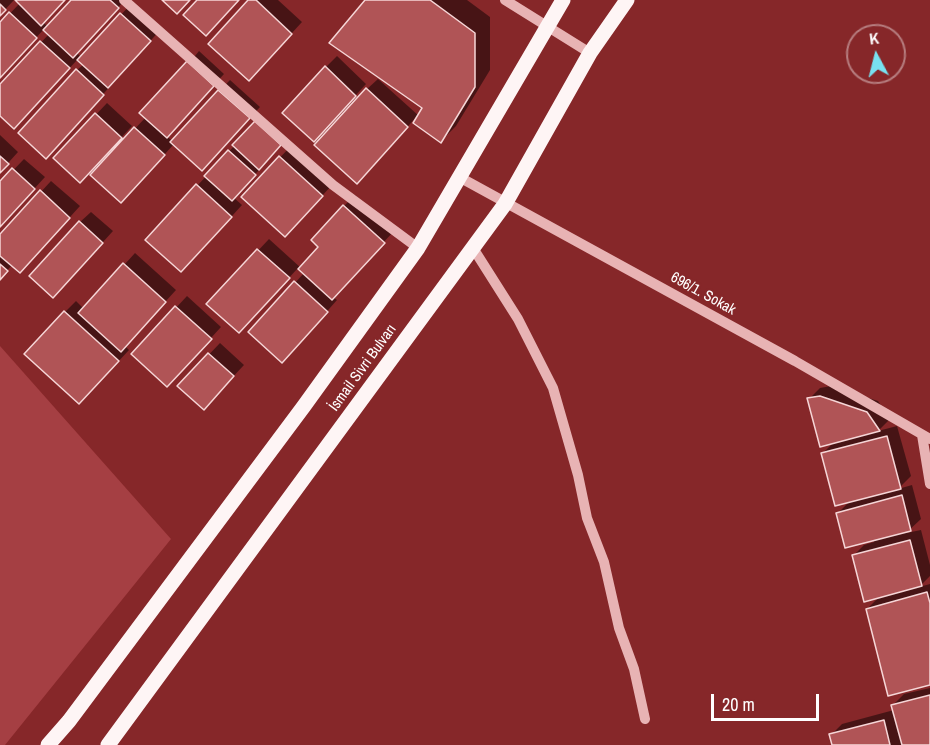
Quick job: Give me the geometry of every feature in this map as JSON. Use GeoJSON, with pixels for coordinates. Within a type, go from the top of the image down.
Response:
{"type":"FeatureCollection","features":[{"type":"Feature","properties":{"kind":"main road","name":"İsmail Sivri Bulvarı"},"geometry":{"type":"LineString","coordinates":[[48,745],[69,721],[304,406],[418,248],[563,0]]}},
{"type":"Feature","properties":{"kind":"main road","name":"İsmail Sivri Bulvarı"},"geometry":{"type":"LineString","coordinates":[[108,745],[505,204],[590,53],[627,0]]}},
{"type":"Feature","properties":{"kind":"street"},"geometry":{"type":"LineString","coordinates":[[124,0],[333,185],[418,248]]}},
{"type":"Feature","properties":{"kind":"street"},"geometry":{"type":"LineString","coordinates":[[505,0],[590,53]]}},
{"type":"Feature","properties":{"kind":"street","name":"696/1. Sokak"},"geometry":{"type":"LineString","coordinates":[[460,177],[926,437]]}},
{"type":"Feature","properties":{"kind":"street"},"geometry":{"type":"LineString","coordinates":[[473,248],[518,319],[553,388],[587,518],[604,562],[620,628],[634,669],[645,719]]}},
{"type":"Feature","properties":{"kind":"street"},"geometry":{"type":"LineString","coordinates":[[926,437],[930,484]]}},
{"type":"Feature","properties":{"kind":"shaded area"},"geometry":{"type":"Polygon","coordinates":[[[0,346],[171,539],[5,745],[0,745],[0,346]]]}},
{"type":"Feature","properties":{"kind":"building"},"geometry":{"type":"Polygon","coordinates":[[[15,0],[65,0],[41,26],[15,0]]]}},
{"type":"Feature","properties":{"kind":"building"},"geometry":{"type":"Polygon","coordinates":[[[71,0],[110,0],[119,8],[73,58],[43,30],[71,0]]]}},
{"type":"Feature","properties":{"kind":"building"},"geometry":{"type":"Polygon","coordinates":[[[162,0],[190,0],[177,14],[162,0]]]}},
{"type":"Feature","properties":{"kind":"building"},"geometry":{"type":"Polygon","coordinates":[[[197,0],[239,0],[206,36],[183,15],[197,0]]]}},
{"type":"Feature","properties":{"kind":"building"},"geometry":{"type":"Polygon","coordinates":[[[248,0],[256,0],[292,34],[249,81],[208,44],[248,0]]]}},
{"type":"Feature","properties":{"kind":"building"},"geometry":{"type":"Polygon","coordinates":[[[365,0],[430,0],[475,33],[475,87],[441,143],[413,123],[422,108],[329,43],[365,0]]]}},
{"type":"Feature","properties":{"kind":"building"},"geometry":{"type":"Polygon","coordinates":[[[0,4],[6,10],[0,16],[0,4]]]}},
{"type":"Feature","properties":{"kind":"building"},"geometry":{"type":"Polygon","coordinates":[[[9,12],[37,38],[0,78],[0,22],[9,12]]]}},
{"type":"Feature","properties":{"kind":"building"},"geometry":{"type":"Polygon","coordinates":[[[120,13],[151,41],[108,88],[77,60],[120,13]]]}},
{"type":"Feature","properties":{"kind":"building"},"geometry":{"type":"Polygon","coordinates":[[[40,41],[70,68],[14,129],[0,116],[0,84],[40,41]]]}},
{"type":"Feature","properties":{"kind":"building"},"geometry":{"type":"Polygon","coordinates":[[[187,61],[214,86],[167,138],[139,113],[187,61]]]}},
{"type":"Feature","properties":{"kind":"building"},"geometry":{"type":"Polygon","coordinates":[[[325,66],[356,96],[314,142],[282,113],[325,66]]]}},
{"type":"Feature","properties":{"kind":"building"},"geometry":{"type":"Polygon","coordinates":[[[76,69],[104,95],[46,159],[18,133],[76,69]]]}},
{"type":"Feature","properties":{"kind":"building"},"geometry":{"type":"Polygon","coordinates":[[[366,88],[408,127],[357,184],[314,145],[366,88]]]}},
{"type":"Feature","properties":{"kind":"building"},"geometry":{"type":"Polygon","coordinates":[[[218,90],[250,118],[202,171],[170,142],[218,90]]]}},
{"type":"Feature","properties":{"kind":"building"},"geometry":{"type":"Polygon","coordinates":[[[95,113],[122,138],[80,183],[53,158],[95,113]]]}},
{"type":"Feature","properties":{"kind":"building"},"geometry":{"type":"Polygon","coordinates":[[[255,121],[281,145],[259,170],[232,145],[255,121]]]}},
{"type":"Feature","properties":{"kind":"building"},"geometry":{"type":"Polygon","coordinates":[[[134,127],[165,155],[121,203],[90,175],[134,127]]]}},
{"type":"Feature","properties":{"kind":"building"},"geometry":{"type":"Polygon","coordinates":[[[228,150],[256,175],[232,201],[204,176],[228,150]]]}},
{"type":"Feature","properties":{"kind":"building"},"geometry":{"type":"Polygon","coordinates":[[[0,156],[9,164],[0,173],[0,156]]]}},
{"type":"Feature","properties":{"kind":"building"},"geometry":{"type":"Polygon","coordinates":[[[279,156],[323,196],[285,237],[241,197],[279,156]]]}},
{"type":"Feature","properties":{"kind":"building"},"geometry":{"type":"Polygon","coordinates":[[[12,168],[35,189],[0,227],[0,181],[12,168]]]}},
{"type":"Feature","properties":{"kind":"building"},"geometry":{"type":"Polygon","coordinates":[[[196,184],[232,217],[181,272],[145,240],[196,184]]]}},
{"type":"Feature","properties":{"kind":"building"},"geometry":{"type":"Polygon","coordinates":[[[40,190],[70,218],[20,273],[0,256],[0,234],[40,190]]]}},
{"type":"Feature","properties":{"kind":"building"},"geometry":{"type":"Polygon","coordinates":[[[343,205],[385,243],[332,300],[298,269],[318,247],[311,240],[343,205]]]}},
{"type":"Feature","properties":{"kind":"building"},"geometry":{"type":"Polygon","coordinates":[[[79,221],[103,243],[53,298],[29,276],[79,221]]]}},
{"type":"Feature","properties":{"kind":"building"},"geometry":{"type":"Polygon","coordinates":[[[257,249],[290,278],[239,333],[206,304],[257,249]]]}},
{"type":"Feature","properties":{"kind":"building"},"geometry":{"type":"Polygon","coordinates":[[[123,263],[166,302],[121,352],[78,313],[123,263]]]}},
{"type":"Feature","properties":{"kind":"building"},"geometry":{"type":"Polygon","coordinates":[[[0,264],[8,271],[0,280],[0,264]]]}},
{"type":"Feature","properties":{"kind":"building"},"geometry":{"type":"Polygon","coordinates":[[[294,281],[328,312],[282,363],[248,332],[294,281]]]}},
{"type":"Feature","properties":{"kind":"building"},"geometry":{"type":"Polygon","coordinates":[[[175,306],[212,339],[167,387],[131,354],[175,306]]]}},
{"type":"Feature","properties":{"kind":"building"},"geometry":{"type":"Polygon","coordinates":[[[64,311],[119,361],[79,404],[24,354],[64,311]]]}},
{"type":"Feature","properties":{"kind":"building"},"geometry":{"type":"Polygon","coordinates":[[[208,353],[234,376],[204,410],[177,386],[208,353]]]}},
{"type":"Feature","properties":{"kind":"building"},"geometry":{"type":"Polygon","coordinates":[[[820,396],[867,412],[880,431],[820,447],[807,398],[820,396]]]}},
{"type":"Feature","properties":{"kind":"building"},"geometry":{"type":"Polygon","coordinates":[[[887,436],[901,489],[835,506],[821,453],[887,436]]]}},
{"type":"Feature","properties":{"kind":"building"},"geometry":{"type":"Polygon","coordinates":[[[902,495],[911,531],[845,548],[836,513],[902,495]]]}},
{"type":"Feature","properties":{"kind":"building"},"geometry":{"type":"Polygon","coordinates":[[[910,540],[922,586],[864,602],[852,555],[910,540]]]}},
{"type":"Feature","properties":{"kind":"building"},"geometry":{"type":"Polygon","coordinates":[[[927,592],[930,603],[930,685],[888,696],[866,609],[927,592]]]}},
{"type":"Feature","properties":{"kind":"building"},"geometry":{"type":"Polygon","coordinates":[[[930,695],[930,745],[902,745],[891,705],[930,695]]]}},
{"type":"Feature","properties":{"kind":"building"},"geometry":{"type":"Polygon","coordinates":[[[884,720],[890,745],[832,745],[829,734],[884,720]]]}}]}
